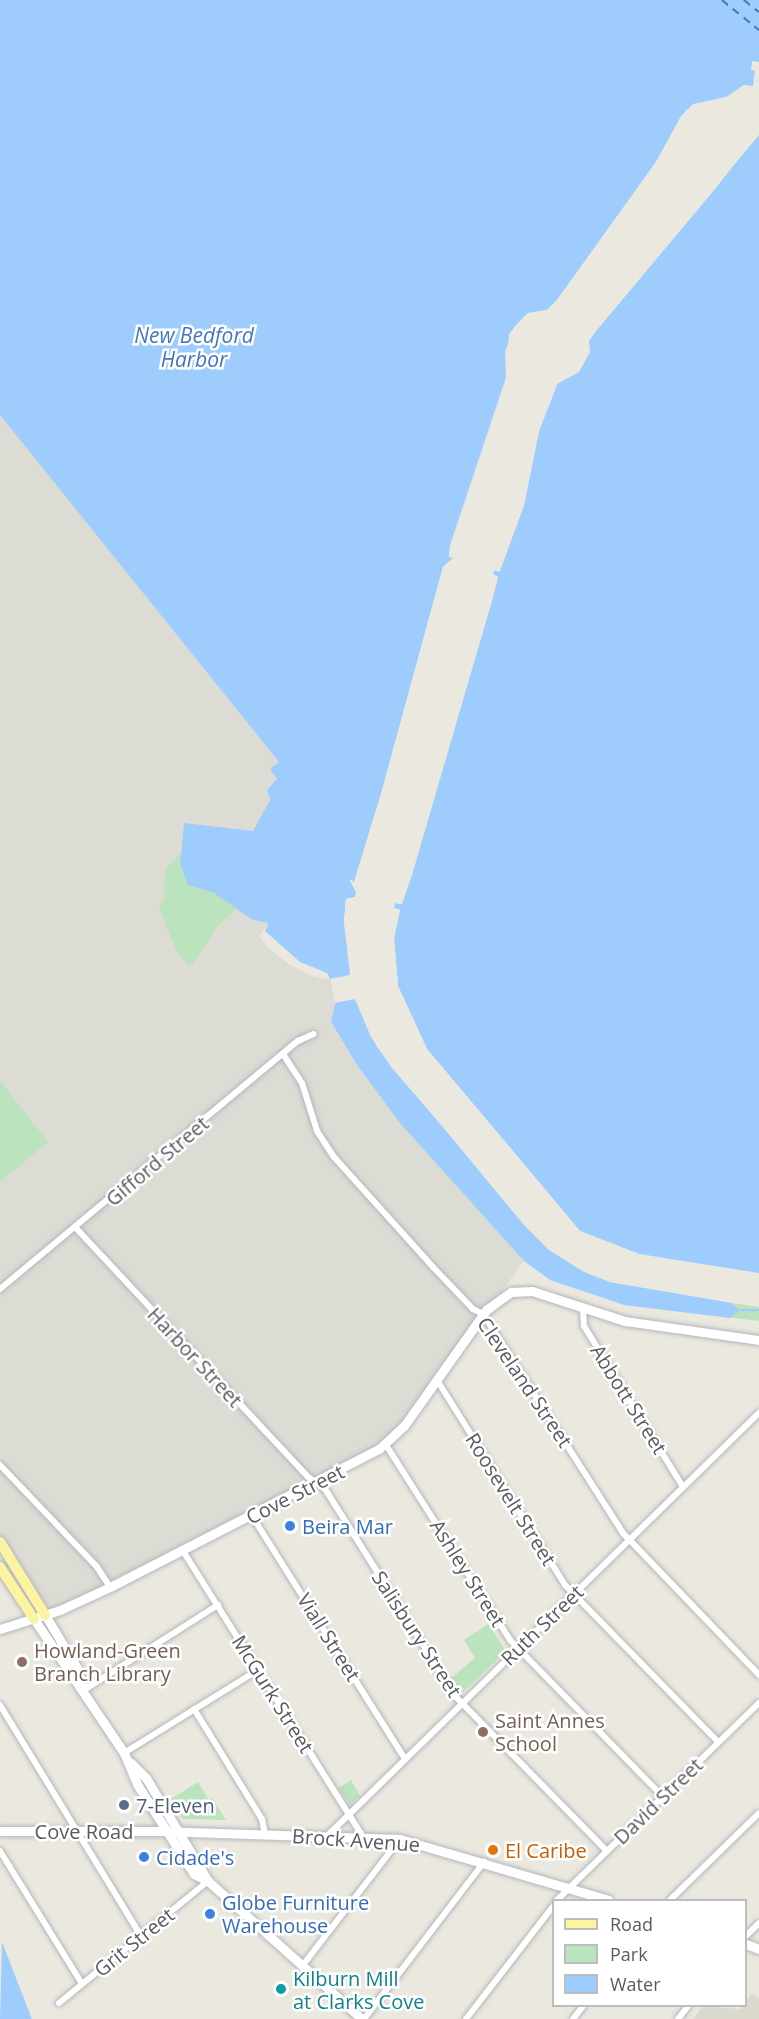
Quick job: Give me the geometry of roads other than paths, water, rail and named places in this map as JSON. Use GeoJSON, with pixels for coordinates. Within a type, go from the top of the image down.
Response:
{"type":"FeatureCollection","features":[{"type":"Feature","properties":{"kind":"main road","name":"Cove Street"},"geometry":{"type":"LineString","coordinates":[[0,1629],[45,1615],[110,1587],[317,1483],[386,1444],[436,1380],[483,1314],[507,1293],[532,1292],[583,1308]]}},
{"type":"Feature","properties":{"kind":"main road"},"geometry":{"type":"LineString","coordinates":[[583,1308],[625,1321],[759,1340]]}},
{"type":"Feature","properties":{"kind":"main road"},"geometry":{"type":"LineString","coordinates":[[0,1542],[77,1668],[84,1690]]}},
{"type":"Feature","properties":{"kind":"main road"},"geometry":{"type":"LineString","coordinates":[[0,1567],[84,1690],[126,1757],[137,1784],[194,1874],[208,1881],[363,2019]]}},
{"type":"Feature","properties":{"kind":"main road"},"geometry":{"type":"LineString","coordinates":[[126,1757],[146,1778],[208,1881]]}},
{"type":"Feature","properties":{"kind":"main road","name":"Cove Road"},"geometry":{"type":"LineString","coordinates":[[0,1831],[167,1832]]}},
{"type":"Feature","properties":{"kind":"main road","name":"Brock Avenue"},"geometry":{"type":"LineString","coordinates":[[167,1832],[399,1839],[605,1899]]}},
{"type":"Feature","properties":{"kind":"street","name":"Gifford Street"},"geometry":{"type":"LineString","coordinates":[[0,1289],[283,1054],[314,1034]]}},
{"type":"Feature","properties":{"kind":"street","name":"Cleveland Street"},"geometry":{"type":"LineString","coordinates":[[283,1054],[302,1083],[317,1131],[334,1157],[433,1268],[473,1309],[483,1314],[629,1540],[686,1595],[759,1675]]}},
{"type":"Feature","properties":{"kind":"street","name":"Harbor Street"},"geometry":{"type":"LineString","coordinates":[[75,1227],[317,1483]]}},
{"type":"Feature","properties":{"kind":"street","name":"Abbott Street"},"geometry":{"type":"LineString","coordinates":[[583,1308],[584,1326],[683,1487]]}},
{"type":"Feature","properties":{"kind":"street","name":"Roosevelt Street"},"geometry":{"type":"LineString","coordinates":[[436,1380],[574,1594],[718,1742]]}},
{"type":"Feature","properties":{"kind":"street","name":"Ruth Street"},"geometry":{"type":"LineString","coordinates":[[326,1836],[759,1413]]}},
{"type":"Feature","properties":{"kind":"street","name":"Ashley Street"},"geometry":{"type":"LineString","coordinates":[[386,1444],[518,1648],[662,1796]]}},
{"type":"Feature","properties":{"kind":"street"},"geometry":{"type":"LineString","coordinates":[[0,1465],[97,1567],[110,1587]]}},
{"type":"Feature","properties":{"kind":"street","name":"Salisbury Street"},"geometry":{"type":"LineString","coordinates":[[317,1483],[325,1489],[462,1703],[607,1851]]}},
{"type":"Feature","properties":{"kind":"street","name":"Viall Street"},"geometry":{"type":"LineString","coordinates":[[252,1516],[405,1759]]}},
{"type":"Feature","properties":{"kind":"street","name":"McGurk Street"},"geometry":{"type":"LineString","coordinates":[[183,1551],[364,1838]]}},
{"type":"Feature","properties":{"kind":"street"},"geometry":{"type":"LineString","coordinates":[[84,1690],[218,1605]]}},
{"type":"Feature","properties":{"kind":"street"},"geometry":{"type":"LineString","coordinates":[[126,1757],[194,1709],[258,1670]]}},
{"type":"Feature","properties":{"kind":"street","name":"David Street"},"geometry":{"type":"LineString","coordinates":[[558,1899],[759,1702]]}},
{"type":"Feature","properties":{"kind":"street"},"geometry":{"type":"LineString","coordinates":[[0,1705],[141,1936]]}},
{"type":"Feature","properties":{"kind":"street"},"geometry":{"type":"LineString","coordinates":[[194,1709],[262,1819],[265,1834]]}},
{"type":"Feature","properties":{"kind":"street"},"geometry":{"type":"LineString","coordinates":[[671,1899],[759,1813]]}},
{"type":"Feature","properties":{"kind":"street"},"geometry":{"type":"LineString","coordinates":[[303,1965],[399,1839]]}},
{"type":"Feature","properties":{"kind":"street"},"geometry":{"type":"LineString","coordinates":[[0,1851],[82,1984]]}},
{"type":"Feature","properties":{"kind":"street"},"geometry":{"type":"LineString","coordinates":[[363,2019],[484,1862]]}},
{"type":"Feature","properties":{"kind":"street","name":"Grit Street"},"geometry":{"type":"LineString","coordinates":[[59,2003],[208,1881]]}},
{"type":"Feature","properties":{"kind":"street"},"geometry":{"type":"LineString","coordinates":[[466,2019],[552,1908]]}},
{"type":"Feature","properties":{"kind":"street"},"geometry":{"type":"LineString","coordinates":[[747,1935],[759,1923]]}},
{"type":"Feature","properties":{"kind":"street"},"geometry":{"type":"LineString","coordinates":[[573,2019],[582,2007]]}},
{"type":"Feature","properties":{"kind":"street"},"geometry":{"type":"LineString","coordinates":[[678,2019],[687,2007]]}},
{"type":"Feature","properties":{"kind":"water","name":"New Bedford Harbor"},"geometry":{"type":"Polygon","coordinates":[[[0,0],[759,0],[759,103],[752,87],[744,85],[726,97],[693,104],[681,116],[656,162],[557,300],[547,310],[528,313],[514,327],[505,352],[506,378],[450,546],[449,556],[454,558],[443,567],[381,794],[354,882],[349,879],[356,891],[355,897],[346,899],[344,922],[355,999],[377,1047],[523,1224],[549,1250],[584,1272],[610,1282],[729,1302],[740,1310],[730,1318],[624,1305],[550,1280],[524,1261],[399,1122],[357,1065],[331,1022],[335,1003],[330,979],[315,974],[262,936],[268,923],[251,919],[214,893],[188,885],[180,864],[184,823],[253,831],[270,800],[267,790],[277,779],[270,769],[279,762],[0,415],[0,0]]]}},
{"type":"Feature","properties":{"kind":"water"},"geometry":{"type":"Polygon","coordinates":[[[759,135],[759,1273],[639,1254],[580,1231],[427,1049],[398,986],[394,938],[400,910],[394,908],[395,903],[402,904],[412,875],[491,604],[498,577],[493,575],[494,570],[500,571],[524,505],[539,431],[557,384],[579,372],[590,352],[589,341],[598,328],[759,135]]]}},
{"type":"Feature","properties":{"kind":"water"},"geometry":{"type":"Polygon","coordinates":[[[2,1942],[32,2019],[0,2019],[2,1942]]]}},
{"type":"Feature","properties":{"kind":"waterway"},"geometry":{"type":"LineString","coordinates":[[740,1310],[759,1310]]}},
{"type":"Feature","properties":{"kind":"place","name":"Beira Mar"},"geometry":{"type":"Point","coordinates":[290,1526]}},
{"type":"Feature","properties":{"kind":"place","name":"Howland-Green Branch Library"},"geometry":{"type":"Point","coordinates":[22,1662]}},
{"type":"Feature","properties":{"kind":"place","name":"Saint Annes School"},"geometry":{"type":"Point","coordinates":[483,1732]}},
{"type":"Feature","properties":{"kind":"place","name":"7-Eleven"},"geometry":{"type":"Point","coordinates":[124,1805]}},
{"type":"Feature","properties":{"kind":"place","name":"El Caribe"},"geometry":{"type":"Point","coordinates":[493,1850]}},
{"type":"Feature","properties":{"kind":"place","name":"Cidade's"},"geometry":{"type":"Point","coordinates":[144,1857]}},
{"type":"Feature","properties":{"kind":"place","name":"Globe Furniture Warehouse"},"geometry":{"type":"Point","coordinates":[210,1914]}},
{"type":"Feature","properties":{"kind":"place","name":"Kilburn Mill at Clarks Cove"},"geometry":{"type":"Point","coordinates":[281,1989]}}]}
